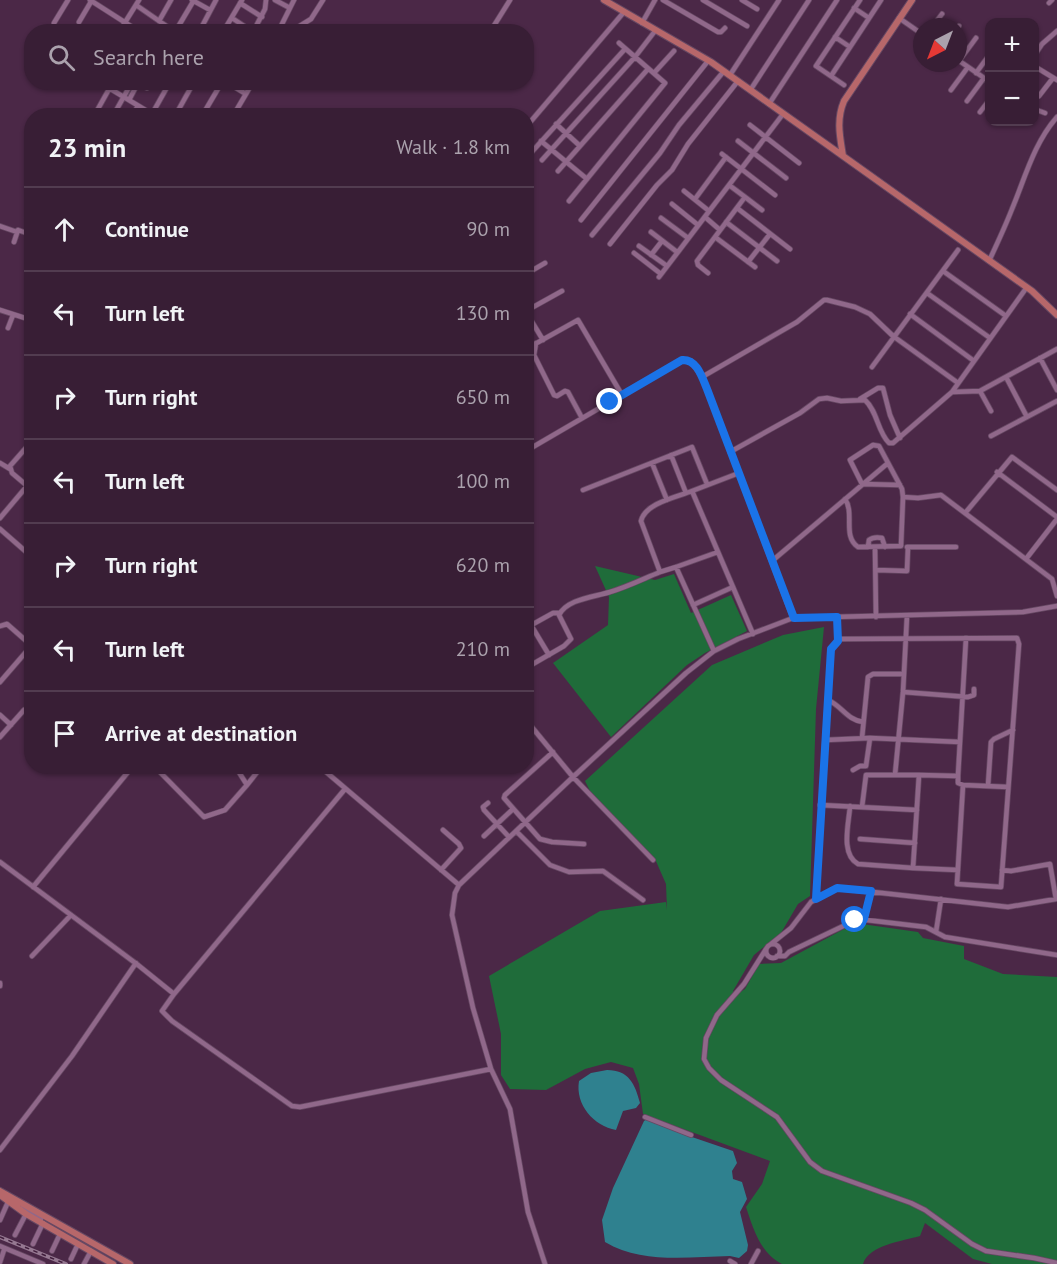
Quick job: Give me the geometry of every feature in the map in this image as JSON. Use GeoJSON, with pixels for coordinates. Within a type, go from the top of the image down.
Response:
{"type":"FeatureCollection","features":[{"type":"Feature","properties":{"kind":"main road"},"geometry":{"type":"LineString","coordinates":[[606,0],[751,89],[1027,287],[1057,315]]}},
{"type":"Feature","properties":{"kind":"main road"},"geometry":{"type":"LineString","coordinates":[[843,156],[838,125],[840,108],[909,1]]}},
{"type":"Feature","properties":{"kind":"main road"},"geometry":{"type":"LineString","coordinates":[[0,1193],[26,1214],[113,1264]]}},
{"type":"Feature","properties":{"kind":"main road"},"geometry":{"type":"LineString","coordinates":[[11,1201],[130,1264]]}},
{"type":"Feature","properties":{"kind":"street"},"geometry":{"type":"LineString","coordinates":[[54,23],[68,0]]}},
{"type":"Feature","properties":{"kind":"street"},"geometry":{"type":"LineString","coordinates":[[79,22],[91,0],[128,24]]}},
{"type":"Feature","properties":{"kind":"street"},"geometry":{"type":"LineString","coordinates":[[180,24],[193,0],[210,10]]}},
{"type":"Feature","properties":{"kind":"street"},"geometry":{"type":"LineString","coordinates":[[202,24],[216,0]]}},
{"type":"Feature","properties":{"kind":"street"},"geometry":{"type":"LineString","coordinates":[[258,24],[266,0]]}},
{"type":"Feature","properties":{"kind":"street"},"geometry":{"type":"LineString","coordinates":[[275,0],[290,8]]}},
{"type":"Feature","properties":{"kind":"street"},"geometry":{"type":"LineString","coordinates":[[282,24],[294,0]]}},
{"type":"Feature","properties":{"kind":"street"},"geometry":{"type":"LineString","coordinates":[[302,24],[310,19],[323,0]]}},
{"type":"Feature","properties":{"kind":"street"},"geometry":{"type":"LineString","coordinates":[[495,24],[510,0]]}},
{"type":"Feature","properties":{"kind":"street"},"geometry":{"type":"LineString","coordinates":[[642,23],[655,0]]}},
{"type":"Feature","properties":{"kind":"street"},"geometry":{"type":"LineString","coordinates":[[663,0],[718,32],[725,28]]}},
{"type":"Feature","properties":{"kind":"street"},"geometry":{"type":"LineString","coordinates":[[675,7],[680,0]]}},
{"type":"Feature","properties":{"kind":"street"},"geometry":{"type":"LineString","coordinates":[[703,0],[747,26]]}},
{"type":"Feature","properties":{"kind":"street"},"geometry":{"type":"LineString","coordinates":[[742,0],[757,9]]}},
{"type":"Feature","properties":{"kind":"street"},"geometry":{"type":"LineString","coordinates":[[592,235],[660,153],[679,125],[727,73],[779,0]]}},
{"type":"Feature","properties":{"kind":"street"},"geometry":{"type":"LineString","coordinates":[[751,89],[809,0]]}},
{"type":"Feature","properties":{"kind":"street"},"geometry":{"type":"LineString","coordinates":[[769,104],[837,0]]}},
{"type":"Feature","properties":{"kind":"street"},"geometry":{"type":"LineString","coordinates":[[844,84],[816,66],[860,0]]}},
{"type":"Feature","properties":{"kind":"street"},"geometry":{"type":"LineString","coordinates":[[831,76],[881,0]]}},
{"type":"Feature","properties":{"kind":"street"},"geometry":{"type":"LineString","coordinates":[[159,21],[170,1]]}},
{"type":"Feature","properties":{"kind":"street"},"geometry":{"type":"LineString","coordinates":[[125,22],[138,2],[163,24]]}},
{"type":"Feature","properties":{"kind":"street"},"geometry":{"type":"LineString","coordinates":[[228,24],[241,2],[262,17]]}},
{"type":"Feature","properties":{"kind":"street"},"geometry":{"type":"LineString","coordinates":[[854,8],[869,18]]}},
{"type":"Feature","properties":{"kind":"street"},"geometry":{"type":"LineString","coordinates":[[534,118],[624,12]]}},
{"type":"Feature","properties":{"kind":"street"},"geometry":{"type":"LineString","coordinates":[[939,18],[942,14]]}},
{"type":"Feature","properties":{"kind":"street"},"geometry":{"type":"LineString","coordinates":[[232,18],[241,24]]}},
{"type":"Feature","properties":{"kind":"street"},"geometry":{"type":"LineString","coordinates":[[899,18],[913,28]]}},
{"type":"Feature","properties":{"kind":"street"},"geometry":{"type":"LineString","coordinates":[[542,160],[635,57],[655,31]]}},
{"type":"Feature","properties":{"kind":"street"},"geometry":{"type":"LineString","coordinates":[[1039,49],[1057,32]]}},
{"type":"Feature","properties":{"kind":"street"},"geometry":{"type":"LineString","coordinates":[[835,37],[850,47]]}},
{"type":"Feature","properties":{"kind":"street"},"geometry":{"type":"LineString","coordinates":[[967,50],[976,38]]}},
{"type":"Feature","properties":{"kind":"street"},"geometry":{"type":"LineString","coordinates":[[569,201],[665,83],[619,43]]}},
{"type":"Feature","properties":{"kind":"street"},"geometry":{"type":"LineString","coordinates":[[534,149],[625,49]]}},
{"type":"Feature","properties":{"kind":"street"},"geometry":{"type":"LineString","coordinates":[[654,74],[674,51]]}},
{"type":"Feature","properties":{"kind":"street"},"geometry":{"type":"LineString","coordinates":[[581,220],[708,61]]}},
{"type":"Feature","properties":{"kind":"street"},"geometry":{"type":"LineString","coordinates":[[976,73],[985,61]]}},
{"type":"Feature","properties":{"kind":"street"},"geometry":{"type":"LineString","coordinates":[[951,90],[968,67],[984,78],[966,101]]}},
{"type":"Feature","properties":{"kind":"street"},"geometry":{"type":"LineString","coordinates":[[607,69],[617,77]]}},
{"type":"Feature","properties":{"kind":"street"},"geometry":{"type":"LineString","coordinates":[[558,171],[648,69]]}},
{"type":"Feature","properties":{"kind":"street"},"geometry":{"type":"LineString","coordinates":[[1039,69],[1055,79],[1039,96]]}},
{"type":"Feature","properties":{"kind":"street"},"geometry":{"type":"LineString","coordinates":[[610,244],[669,173],[688,144],[738,81]]}},
{"type":"Feature","properties":{"kind":"street"},"geometry":{"type":"LineString","coordinates":[[99,108],[109,90]]}},
{"type":"Feature","properties":{"kind":"street"},"geometry":{"type":"LineString","coordinates":[[112,90],[141,108]]}},
{"type":"Feature","properties":{"kind":"street"},"geometry":{"type":"LineString","coordinates":[[117,108],[130,90]]}},
{"type":"Feature","properties":{"kind":"street"},"geometry":{"type":"LineString","coordinates":[[129,100],[133,90]]}},
{"type":"Feature","properties":{"kind":"street"},"geometry":{"type":"LineString","coordinates":[[156,108],[164,90]]}},
{"type":"Feature","properties":{"kind":"street"},"geometry":{"type":"LineString","coordinates":[[179,108],[190,90]]}},
{"type":"Feature","properties":{"kind":"street"},"geometry":{"type":"LineString","coordinates":[[207,108],[219,90]]}},
{"type":"Feature","properties":{"kind":"street"},"geometry":{"type":"LineString","coordinates":[[239,90],[246,94]]}},
{"type":"Feature","properties":{"kind":"street"},"geometry":{"type":"LineString","coordinates":[[238,108],[248,90]]}},
{"type":"Feature","properties":{"kind":"street"},"geometry":{"type":"LineString","coordinates":[[981,112],[985,106]]}},
{"type":"Feature","properties":{"kind":"street"},"geometry":{"type":"LineString","coordinates":[[1039,111],[1045,113]]}},
{"type":"Feature","properties":{"kind":"street"},"geometry":{"type":"LineString","coordinates":[[634,253],[660,275],[783,114]]}},
{"type":"Feature","properties":{"kind":"street"},"geometry":{"type":"LineString","coordinates":[[989,261],[1012,211],[1029,163],[1043,136],[1057,117]]}},
{"type":"Feature","properties":{"kind":"street"},"geometry":{"type":"LineString","coordinates":[[556,124],[580,146]]}},
{"type":"Feature","properties":{"kind":"street"},"geometry":{"type":"LineString","coordinates":[[750,125],[799,163]]}},
{"type":"Feature","properties":{"kind":"street"},"geometry":{"type":"LineString","coordinates":[[541,141],[588,179]]}},
{"type":"Feature","properties":{"kind":"street"},"geometry":{"type":"LineString","coordinates":[[738,141],[786,178]]}},
{"type":"Feature","properties":{"kind":"street"},"geometry":{"type":"LineString","coordinates":[[695,199],[724,156],[775,195]]}},
{"type":"Feature","properties":{"kind":"street"},"geometry":{"type":"LineString","coordinates":[[729,185],[762,210]]}},
{"type":"Feature","properties":{"kind":"street"},"geometry":{"type":"LineString","coordinates":[[684,191],[709,211]]}},
{"type":"Feature","properties":{"kind":"street"},"geometry":{"type":"LineString","coordinates":[[708,273],[697,262],[745,197]]}},
{"type":"Feature","properties":{"kind":"street"},"geometry":{"type":"LineString","coordinates":[[672,204],[698,225]]}},
{"type":"Feature","properties":{"kind":"street"},"geometry":{"type":"LineString","coordinates":[[737,208],[790,249]]}},
{"type":"Feature","properties":{"kind":"street"},"geometry":{"type":"LineString","coordinates":[[705,217],[720,230]]}},
{"type":"Feature","properties":{"kind":"street"},"geometry":{"type":"LineString","coordinates":[[661,218],[688,238]]}},
{"type":"Feature","properties":{"kind":"street"},"geometry":{"type":"LineString","coordinates":[[726,222],[777,261]]}},
{"type":"Feature","properties":{"kind":"street"},"geometry":{"type":"LineString","coordinates":[[0,226],[24,234]]}},
{"type":"Feature","properties":{"kind":"street"},"geometry":{"type":"LineString","coordinates":[[14,242],[17,232]]}},
{"type":"Feature","properties":{"kind":"street"},"geometry":{"type":"LineString","coordinates":[[651,232],[677,252]]}},
{"type":"Feature","properties":{"kind":"street"},"geometry":{"type":"LineString","coordinates":[[748,262],[770,234]]}},
{"type":"Feature","properties":{"kind":"street"},"geometry":{"type":"LineString","coordinates":[[715,237],[755,267]]}},
{"type":"Feature","properties":{"kind":"street"},"geometry":{"type":"LineString","coordinates":[[651,255],[662,240]]}},
{"type":"Feature","properties":{"kind":"street"},"geometry":{"type":"LineString","coordinates":[[639,246],[667,266]]}},
{"type":"Feature","properties":{"kind":"street"},"geometry":{"type":"LineString","coordinates":[[872,367],[958,250]]}},
{"type":"Feature","properties":{"kind":"street"},"geometry":{"type":"LineString","coordinates":[[534,269],[545,263]]}},
{"type":"Feature","properties":{"kind":"street"},"geometry":{"type":"LineString","coordinates":[[943,271],[1006,316]]}},
{"type":"Feature","properties":{"kind":"street"},"geometry":{"type":"LineString","coordinates":[[860,399],[868,402],[887,442],[891,444],[900,438],[952,392],[1027,287]]}},
{"type":"Feature","properties":{"kind":"street"},"geometry":{"type":"LineString","coordinates":[[534,307],[562,291]]}},
{"type":"Feature","properties":{"kind":"street"},"geometry":{"type":"LineString","coordinates":[[927,292],[990,338]]}},
{"type":"Feature","properties":{"kind":"street"},"geometry":{"type":"LineString","coordinates":[[702,377],[797,322],[824,300],[864,310],[879,321],[893,336],[958,383]]}},
{"type":"Feature","properties":{"kind":"street"},"geometry":{"type":"LineString","coordinates":[[0,310],[24,318]]}},
{"type":"Feature","properties":{"kind":"street"},"geometry":{"type":"LineString","coordinates":[[910,314],[974,361]]}},
{"type":"Feature","properties":{"kind":"street"},"geometry":{"type":"LineString","coordinates":[[8,328],[13,315]]}},
{"type":"Feature","properties":{"kind":"street"},"geometry":{"type":"LineString","coordinates":[[582,418],[568,392],[565,391],[556,396],[534,355],[536,343],[579,320],[622,395]]}},
{"type":"Feature","properties":{"kind":"street"},"geometry":{"type":"LineString","coordinates":[[534,325],[543,339]]}},
{"type":"Feature","properties":{"kind":"street"},"geometry":{"type":"LineString","coordinates":[[952,392],[980,392],[1057,349]]}},
{"type":"Feature","properties":{"kind":"street"},"geometry":{"type":"LineString","coordinates":[[1040,358],[1057,390]]}},
{"type":"Feature","properties":{"kind":"street"},"geometry":{"type":"LineString","coordinates":[[534,446],[682,360],[693,363],[702,377],[794,618]]}},
{"type":"Feature","properties":{"kind":"street"},"geometry":{"type":"LineString","coordinates":[[1006,377],[1027,417]]}},
{"type":"Feature","properties":{"kind":"street"},"geometry":{"type":"LineString","coordinates":[[730,452],[800,413],[819,399],[844,401],[860,399],[878,388],[883,388],[890,415],[900,438]]}},
{"type":"Feature","properties":{"kind":"street"},"geometry":{"type":"LineString","coordinates":[[980,392],[991,411]]}},
{"type":"Feature","properties":{"kind":"street"},"geometry":{"type":"LineString","coordinates":[[992,436],[1057,401]]}},
{"type":"Feature","properties":{"kind":"street"},"geometry":{"type":"LineString","coordinates":[[862,484],[851,464],[851,459],[877,445],[900,485],[903,497],[901,546]]}},
{"type":"Feature","properties":{"kind":"street"},"geometry":{"type":"LineString","coordinates":[[584,490],[692,447],[707,484]]}},
{"type":"Feature","properties":{"kind":"street"},"geometry":{"type":"LineString","coordinates":[[10,469],[10,465],[24,450]]}},
{"type":"Feature","properties":{"kind":"street"},"geometry":{"type":"LineString","coordinates":[[671,455],[718,552],[753,634]]}},
{"type":"Feature","properties":{"kind":"street"},"geometry":{"type":"LineString","coordinates":[[966,512],[997,472],[1012,457],[1057,489]]}},
{"type":"Feature","properties":{"kind":"street"},"geometry":{"type":"LineString","coordinates":[[0,463],[10,469],[24,484]]}},
{"type":"Feature","properties":{"kind":"street"},"geometry":{"type":"LineString","coordinates":[[652,463],[667,501]]}},
{"type":"Feature","properties":{"kind":"street"},"geometry":{"type":"LineString","coordinates":[[772,561],[888,463]]}},
{"type":"Feature","properties":{"kind":"street"},"geometry":{"type":"LineString","coordinates":[[997,472],[1057,518],[1026,559]]}},
{"type":"Feature","properties":{"kind":"street"},"geometry":{"type":"LineString","coordinates":[[660,573],[641,521],[644,513],[707,484],[739,473]]}},
{"type":"Feature","properties":{"kind":"street"},"geometry":{"type":"LineString","coordinates":[[862,484],[900,485]]}},
{"type":"Feature","properties":{"kind":"street"},"geometry":{"type":"LineString","coordinates":[[0,518],[24,493]]}},
{"type":"Feature","properties":{"kind":"street"},"geometry":{"type":"LineString","coordinates":[[903,497],[941,495],[1052,579],[1057,596]]}},
{"type":"Feature","properties":{"kind":"street"},"geometry":{"type":"LineString","coordinates":[[845,499],[849,505],[850,537],[852,543],[858,547],[956,547]]}},
{"type":"Feature","properties":{"kind":"street"},"geometry":{"type":"LineString","coordinates":[[0,529],[24,550]]}},
{"type":"Feature","properties":{"kind":"street"},"geometry":{"type":"LineString","coordinates":[[868,547],[868,540],[872,538],[882,538],[885,547]]}},
{"type":"Feature","properties":{"kind":"street"},"geometry":{"type":"LineString","coordinates":[[875,547],[876,616]]}},
{"type":"Feature","properties":{"kind":"street"},"geometry":{"type":"LineString","coordinates":[[876,570],[908,571],[908,547]]}},
{"type":"Feature","properties":{"kind":"street"},"geometry":{"type":"LineString","coordinates":[[534,623],[553,613],[559,613],[582,599],[610,592],[718,552]]}},
{"type":"Feature","properties":{"kind":"street"},"geometry":{"type":"LineString","coordinates":[[676,567],[714,651]]}},
{"type":"Feature","properties":{"kind":"street"},"geometry":{"type":"LineString","coordinates":[[693,605],[733,587]]}},
{"type":"Feature","properties":{"kind":"street"},"geometry":{"type":"LineString","coordinates":[[545,1264],[528,1212],[518,1142],[510,1109],[491,1069],[473,1008],[452,915],[455,893],[459,885],[686,673],[714,651],[794,618],[1023,612],[1057,606]]}},
{"type":"Feature","properties":{"kind":"street"},"geometry":{"type":"LineString","coordinates":[[534,663],[572,639],[559,613]]}},
{"type":"Feature","properties":{"kind":"street"},"geometry":{"type":"LineString","coordinates":[[895,775],[907,616]]}},
{"type":"Feature","properties":{"kind":"street"},"geometry":{"type":"LineString","coordinates":[[837,617],[838,641]]}},
{"type":"Feature","properties":{"kind":"street"},"geometry":{"type":"LineString","coordinates":[[0,626],[7,624],[24,639]]}},
{"type":"Feature","properties":{"kind":"street"},"geometry":{"type":"LineString","coordinates":[[534,633],[549,655]]}},
{"type":"Feature","properties":{"kind":"street"},"geometry":{"type":"LineString","coordinates":[[966,638],[958,783],[1008,787]]}},
{"type":"Feature","properties":{"kind":"street"},"geometry":{"type":"LineString","coordinates":[[816,899],[831,649],[838,641],[843,639],[1018,639],[1001,887],[957,884],[963,785]]}},
{"type":"Feature","properties":{"kind":"street"},"geometry":{"type":"LineString","coordinates":[[0,682],[24,653]]}},
{"type":"Feature","properties":{"kind":"street"},"geometry":{"type":"LineString","coordinates":[[862,738],[868,677],[873,674],[904,674]]}},
{"type":"Feature","properties":{"kind":"street"},"geometry":{"type":"LineString","coordinates":[[903,692],[963,697],[973,695],[974,689]]}},
{"type":"Feature","properties":{"kind":"street"},"geometry":{"type":"LineString","coordinates":[[828,700],[832,701],[849,718],[863,722]]}},
{"type":"Feature","properties":{"kind":"street"},"geometry":{"type":"LineString","coordinates":[[0,736],[24,710]]}},
{"type":"Feature","properties":{"kind":"street"},"geometry":{"type":"LineString","coordinates":[[0,715],[11,724]]}},
{"type":"Feature","properties":{"kind":"street"},"geometry":{"type":"LineString","coordinates":[[988,786],[991,742],[1013,730]]}},
{"type":"Feature","properties":{"kind":"street"},"geometry":{"type":"LineString","coordinates":[[534,731],[573,777],[653,860]]}},
{"type":"Feature","properties":{"kind":"street"},"geometry":{"type":"LineString","coordinates":[[825,740],[870,738],[960,742]]}},
{"type":"Feature","properties":{"kind":"street"},"geometry":{"type":"LineString","coordinates":[[862,807],[870,738]]}},
{"type":"Feature","properties":{"kind":"street"},"geometry":{"type":"LineString","coordinates":[[534,769],[553,752]]}},
{"type":"Feature","properties":{"kind":"street"},"geometry":{"type":"LineString","coordinates":[[854,770],[860,766],[866,766]]}},
{"type":"Feature","properties":{"kind":"street"},"geometry":{"type":"LineString","coordinates":[[33,887],[126,774]]}},
{"type":"Feature","properties":{"kind":"street"},"geometry":{"type":"LineString","coordinates":[[162,774],[204,817],[225,810],[256,774]]}},
{"type":"Feature","properties":{"kind":"street"},"geometry":{"type":"LineString","coordinates":[[241,774],[247,785]]}},
{"type":"Feature","properties":{"kind":"street"},"geometry":{"type":"LineString","coordinates":[[328,774],[459,885]]}},
{"type":"Feature","properties":{"kind":"street"},"geometry":{"type":"LineString","coordinates":[[528,774],[504,798],[524,823],[544,841],[584,844]]}},
{"type":"Feature","properties":{"kind":"street"},"geometry":{"type":"LineString","coordinates":[[866,775],[958,776]]}},
{"type":"Feature","properties":{"kind":"street"},"geometry":{"type":"LineString","coordinates":[[913,868],[919,775]]}},
{"type":"Feature","properties":{"kind":"street"},"geometry":{"type":"LineString","coordinates":[[345,789],[174,994],[162,1011],[163,1014],[292,1106],[300,1107],[491,1069]]}},
{"type":"Feature","properties":{"kind":"street"},"geometry":{"type":"LineString","coordinates":[[488,803],[483,808],[509,837]]}},
{"type":"Feature","properties":{"kind":"street"},"geometry":{"type":"LineString","coordinates":[[820,805],[917,810]]}},
{"type":"Feature","properties":{"kind":"street"},"geometry":{"type":"LineString","coordinates":[[850,806],[847,850],[851,860],[858,864],[958,870]]}},
{"type":"Feature","properties":{"kind":"street"},"geometry":{"type":"LineString","coordinates":[[484,836],[513,809]]}},
{"type":"Feature","properties":{"kind":"street"},"geometry":{"type":"LineString","coordinates":[[441,870],[461,848],[443,830]]}},
{"type":"Feature","properties":{"kind":"street"},"geometry":{"type":"LineString","coordinates":[[516,831],[550,865],[569,872],[603,871],[643,900]]}},
{"type":"Feature","properties":{"kind":"street"},"geometry":{"type":"LineString","coordinates":[[861,839],[915,843]]}},
{"type":"Feature","properties":{"kind":"street"},"geometry":{"type":"LineString","coordinates":[[0,862],[174,994]]}},
{"type":"Feature","properties":{"kind":"street"},"geometry":{"type":"LineString","coordinates":[[1002,870],[1011,871],[1057,863]]}},
{"type":"Feature","properties":{"kind":"street"},"geometry":{"type":"LineString","coordinates":[[1050,864],[1057,900],[1008,907],[837,888],[816,899],[806,906],[791,928],[766,949],[744,984],[724,1005],[710,1028],[703,1053],[706,1064],[714,1074],[777,1116],[810,1162],[822,1171],[926,1210],[972,1244],[986,1251],[1057,1263]]}},
{"type":"Feature","properties":{"kind":"street"},"geometry":{"type":"LineString","coordinates":[[864,919],[871,891]]}},
{"type":"Feature","properties":{"kind":"street"},"geometry":{"type":"LineString","coordinates":[[936,932],[941,899]]}},
{"type":"Feature","properties":{"kind":"street"},"geometry":{"type":"LineString","coordinates":[[32,956],[71,915]]}},
{"type":"Feature","properties":{"kind":"street"},"geometry":{"type":"LineString","coordinates":[[760,958],[782,957],[853,920],[864,919],[926,927],[945,937],[1057,955]]}},
{"type":"Feature","properties":{"kind":"street"},"geometry":{"type":"LineString","coordinates":[[777,956],[780,937]]}},
{"type":"Feature","properties":{"kind":"street"},"geometry":{"type":"LineString","coordinates":[[771,944],[789,952]]}},
{"type":"Feature","properties":{"kind":"street"},"geometry":{"type":"LineString","coordinates":[[766,949],[770,956]]}},
{"type":"Feature","properties":{"kind":"street"},"geometry":{"type":"LineString","coordinates":[[0,1150],[72,1056],[136,963]]}},
{"type":"Feature","properties":{"kind":"street"},"geometry":{"type":"LineString","coordinates":[[645,1117],[691,1135]]}},
{"type":"Feature","properties":{"kind":"street"},"geometry":{"type":"LineString","coordinates":[[0,1220],[11,1201]]}},
{"type":"Feature","properties":{"kind":"street"},"geometry":{"type":"LineString","coordinates":[[11,1201],[119,1264]]}},
{"type":"Feature","properties":{"kind":"street"},"geometry":{"type":"LineString","coordinates":[[11,1201],[16,1201],[125,1264]]}},
{"type":"Feature","properties":{"kind":"street"},"geometry":{"type":"LineString","coordinates":[[15,1235],[26,1214]]}},
{"type":"Feature","properties":{"kind":"street"},"geometry":{"type":"LineString","coordinates":[[33,1244],[43,1223]]}},
{"type":"Feature","properties":{"kind":"street"},"geometry":{"type":"LineString","coordinates":[[52,1251],[60,1234]]}},
{"type":"Feature","properties":{"kind":"street"},"geometry":{"type":"LineString","coordinates":[[71,1259],[78,1244]]}},
{"type":"Feature","properties":{"kind":"street"},"geometry":{"type":"LineString","coordinates":[[0,1262],[2,1248]]}},
{"type":"Feature","properties":{"kind":"street"},"geometry":{"type":"LineString","coordinates":[[2,1248],[25,1262],[36,1264]]}},
{"type":"Feature","properties":{"kind":"street"},"geometry":{"type":"LineString","coordinates":[[2,1248],[43,1264]]}},
{"type":"Feature","properties":{"kind":"street"},"geometry":{"type":"LineString","coordinates":[[84,1264],[91,1251]]}},
{"type":"Feature","properties":{"kind":"street"},"geometry":{"type":"LineString","coordinates":[[751,1264],[758,1251]]}},
{"type":"Feature","properties":{"kind":"street"},"geometry":{"type":"LineString","coordinates":[[97,1264],[101,1257]]}},
{"type":"Feature","properties":{"kind":"green space"},"geometry":{"type":"Polygon","coordinates":[[[595,566],[655,580],[674,574],[691,613],[731,595],[747,631],[687,665],[611,737],[553,663],[608,625],[609,597],[595,566]]]}},
{"type":"Feature","properties":{"kind":"green space"},"geometry":{"type":"Polygon","coordinates":[[[824,627],[816,709],[810,896],[798,904],[781,933],[754,955],[733,991],[736,995],[745,989],[759,964],[781,963],[855,923],[918,932],[923,938],[964,946],[964,959],[1003,974],[1057,977],[1057,1264],[992,1264],[973,1259],[925,1223],[920,1236],[879,1248],[866,1258],[863,1264],[782,1264],[763,1247],[746,1207],[762,1184],[770,1161],[643,1114],[639,1084],[633,1068],[611,1062],[585,1069],[546,1090],[510,1089],[501,1075],[501,1034],[489,976],[600,911],[666,902],[667,910],[666,884],[655,859],[590,791],[585,781],[712,665],[783,635],[824,627]]]}},
{"type":"Feature","properties":{"kind":"shaded area"},"geometry":{"type":"Polygon","coordinates":[[[607,1070],[621,1072],[630,1079],[640,1103],[636,1108],[623,1111],[616,1130],[594,1119],[583,1106],[580,1098],[579,1081],[591,1073],[607,1070]]]}},
{"type":"Feature","properties":{"kind":"shaded area"},"geometry":{"type":"Polygon","coordinates":[[[647,1119],[733,1151],[737,1163],[732,1171],[733,1179],[742,1182],[747,1199],[740,1212],[748,1245],[747,1251],[739,1258],[730,1256],[666,1258],[634,1254],[605,1242],[602,1220],[613,1188],[644,1121],[647,1119]]]}},
{"type":"Feature","properties":{"kind":"railway"},"geometry":{"type":"LineString","coordinates":[[0,1237],[66,1264]]}},
{"type":"Feature","properties":{"kind":"route"},"geometry":{"type":"LineString","coordinates":[[610,402],[682,360],[693,363],[707,389],[794,618],[837,617],[838,641],[831,649],[819,817],[816,899],[837,888],[871,891],[864,919],[855,920]]}}]}
